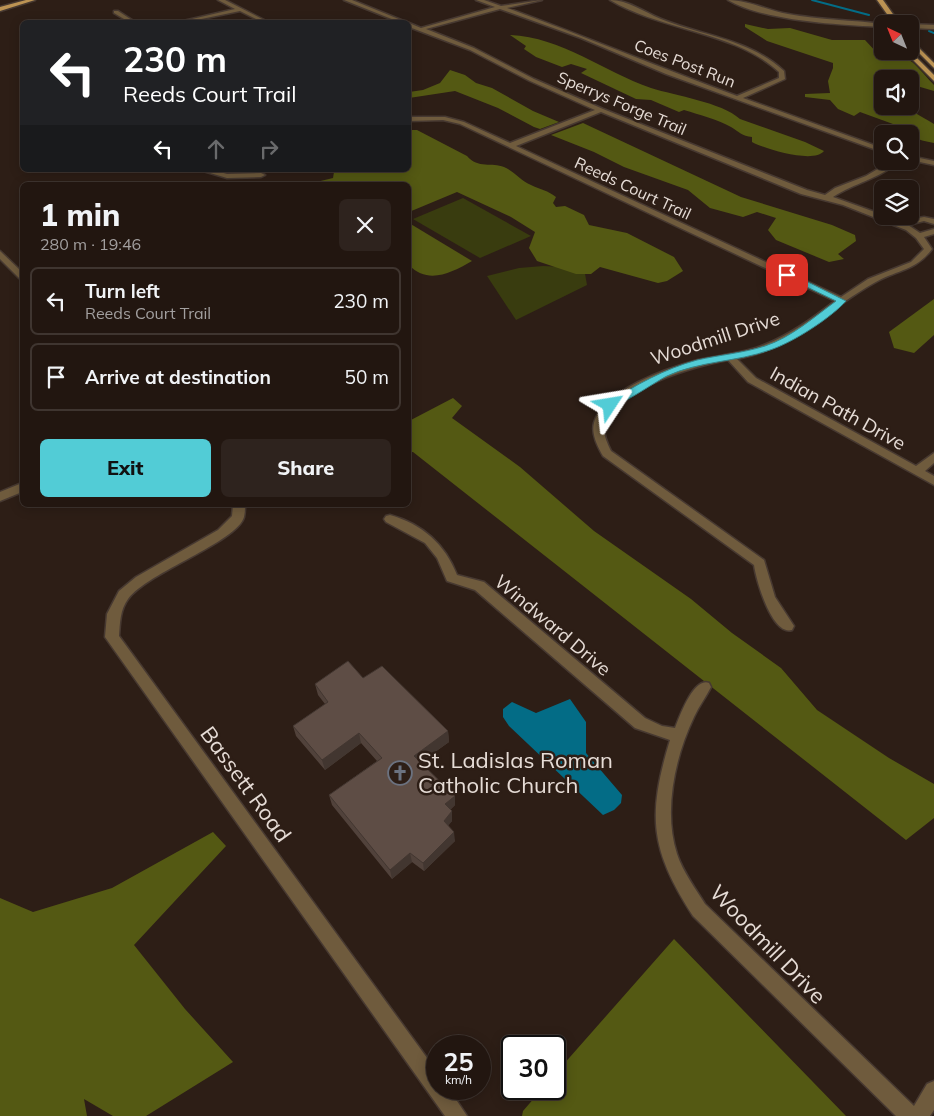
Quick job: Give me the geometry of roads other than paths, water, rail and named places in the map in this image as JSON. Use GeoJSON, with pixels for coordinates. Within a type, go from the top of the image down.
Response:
{"type":"FeatureCollection","features":[{"type":"Feature","properties":{"kind":"main road"},"geometry":{"type":"LineString","coordinates":[[0,9],[32,0]]}},
{"type":"Feature","properties":{"kind":"main road"},"geometry":{"type":"LineString","coordinates":[[872,0],[879,12]]}},
{"type":"Feature","properties":{"kind":"main road"},"geometry":{"type":"LineString","coordinates":[[880,0],[891,15]]}},
{"type":"Feature","properties":{"kind":"main road"},"geometry":{"type":"LineString","coordinates":[[919,50],[934,66]]}},
{"type":"Feature","properties":{"kind":"main road"},"geometry":{"type":"LineString","coordinates":[[916,60],[934,79]]}},
{"type":"Feature","properties":{"kind":"street"},"geometry":{"type":"LineString","coordinates":[[221,0],[261,20]]}},
{"type":"Feature","properties":{"kind":"street"},"geometry":{"type":"LineString","coordinates":[[347,0],[398,20]]}},
{"type":"Feature","properties":{"kind":"street","name":"Coes Post Run"},"geometry":{"type":"LineString","coordinates":[[479,0],[584,36],[668,73],[874,147]]}},
{"type":"Feature","properties":{"kind":"street"},"geometry":{"type":"LineString","coordinates":[[411,31],[500,7],[539,0]]}},
{"type":"Feature","properties":{"kind":"street"},"geometry":{"type":"LineString","coordinates":[[613,0],[659,20],[758,54],[776,64],[782,72],[782,79],[737,98]]}},
{"type":"Feature","properties":{"kind":"street"},"geometry":{"type":"LineString","coordinates":[[731,0],[786,16],[833,23],[874,25]]}},
{"type":"Feature","properties":{"kind":"street"},"geometry":{"type":"LineString","coordinates":[[192,20],[239,10]]}},
{"type":"Feature","properties":{"kind":"street"},"geometry":{"type":"LineString","coordinates":[[116,12],[129,20]]}},
{"type":"Feature","properties":{"kind":"street","name":"Sperrys Forge Trail"},"geometry":{"type":"LineString","coordinates":[[411,26],[472,49],[532,80],[601,110],[804,192],[828,197],[874,214]]}},
{"type":"Feature","properties":{"kind":"street"},"geometry":{"type":"LineString","coordinates":[[919,26],[934,27]]}},
{"type":"Feature","properties":{"kind":"street"},"geometry":{"type":"LineString","coordinates":[[509,146],[601,110]]}},
{"type":"Feature","properties":{"kind":"street","name":"Reeds Court Trail"},"geometry":{"type":"LineString","coordinates":[[411,119],[444,118],[462,123],[842,301]]}},
{"type":"Feature","properties":{"kind":"street"},"geometry":{"type":"LineString","coordinates":[[919,160],[934,164]]}},
{"type":"Feature","properties":{"kind":"street"},"geometry":{"type":"LineString","coordinates":[[828,197],[838,190],[869,178],[882,170]]}},
{"type":"Feature","properties":{"kind":"street"},"geometry":{"type":"LineString","coordinates":[[212,172],[227,176],[262,172]]}},
{"type":"Feature","properties":{"kind":"street"},"geometry":{"type":"LineString","coordinates":[[919,221],[934,222]]}},
{"type":"Feature","properties":{"kind":"street","name":"Sperrys Forge Trail"},"geometry":{"type":"LineString","coordinates":[[902,225],[910,228],[919,236]]}},
{"type":"Feature","properties":{"kind":"street"},"geometry":{"type":"LineString","coordinates":[[919,236],[934,231]]}},
{"type":"Feature","properties":{"kind":"street","name":"Woodmill Drive"},"geometry":{"type":"LineString","coordinates":[[787,626],[769,602],[763,586],[760,563],[607,453],[601,442],[600,422],[610,405],[666,373],[698,363],[767,348],[792,337],[842,301],[887,273],[918,263],[928,250],[919,236]]}},
{"type":"Feature","properties":{"kind":"street"},"geometry":{"type":"LineString","coordinates":[[0,254],[20,274]]}},
{"type":"Feature","properties":{"kind":"street","name":"Indian Path Drive"},"geometry":{"type":"LineString","coordinates":[[730,357],[752,380],[934,481]]}},
{"type":"Feature","properties":{"kind":"street"},"geometry":{"type":"LineString","coordinates":[[917,472],[934,457]]}},
{"type":"Feature","properties":{"kind":"street"},"geometry":{"type":"LineString","coordinates":[[0,498],[20,488]]}},
{"type":"Feature","properties":{"kind":"street","name":"Bassett Road"},"geometry":{"type":"LineString","coordinates":[[238,507],[238,517],[222,533],[141,580],[124,595],[114,614],[112,637],[457,1116]]}},
{"type":"Feature","properties":{"kind":"street","name":"Windward Drive"},"geometry":{"type":"LineString","coordinates":[[390,520],[426,536],[445,559],[452,578],[479,586],[640,723],[661,732],[678,735]]}},
{"type":"Feature","properties":{"kind":"street","name":"Woodmill Drive"},"geometry":{"type":"LineString","coordinates":[[704,687],[690,706],[678,735],[664,792],[662,815],[665,840],[678,878],[700,910],[910,1116]]}},
{"type":"Feature","properties":{"kind":"street"},"geometry":{"type":"LineString","coordinates":[[919,1116],[934,1091]]}},
{"type":"Feature","properties":{"kind":"water"},"geometry":{"type":"Polygon","coordinates":[[[570,699],[586,722],[586,753],[622,795],[621,803],[614,810],[603,815],[509,726],[503,717],[503,709],[512,702],[536,713],[570,699]]]}},
{"type":"Feature","properties":{"kind":"waterway"},"geometry":{"type":"LineString","coordinates":[[812,0],[869,15]]}},
{"type":"Feature","properties":{"kind":"waterway"},"geometry":{"type":"LineString","coordinates":[[929,31],[934,33]]}},
{"type":"Feature","properties":{"kind":"place","name":"St. Ladislas Roman Catholic Church"},"geometry":{"type":"Point","coordinates":[400,773]}}]}
